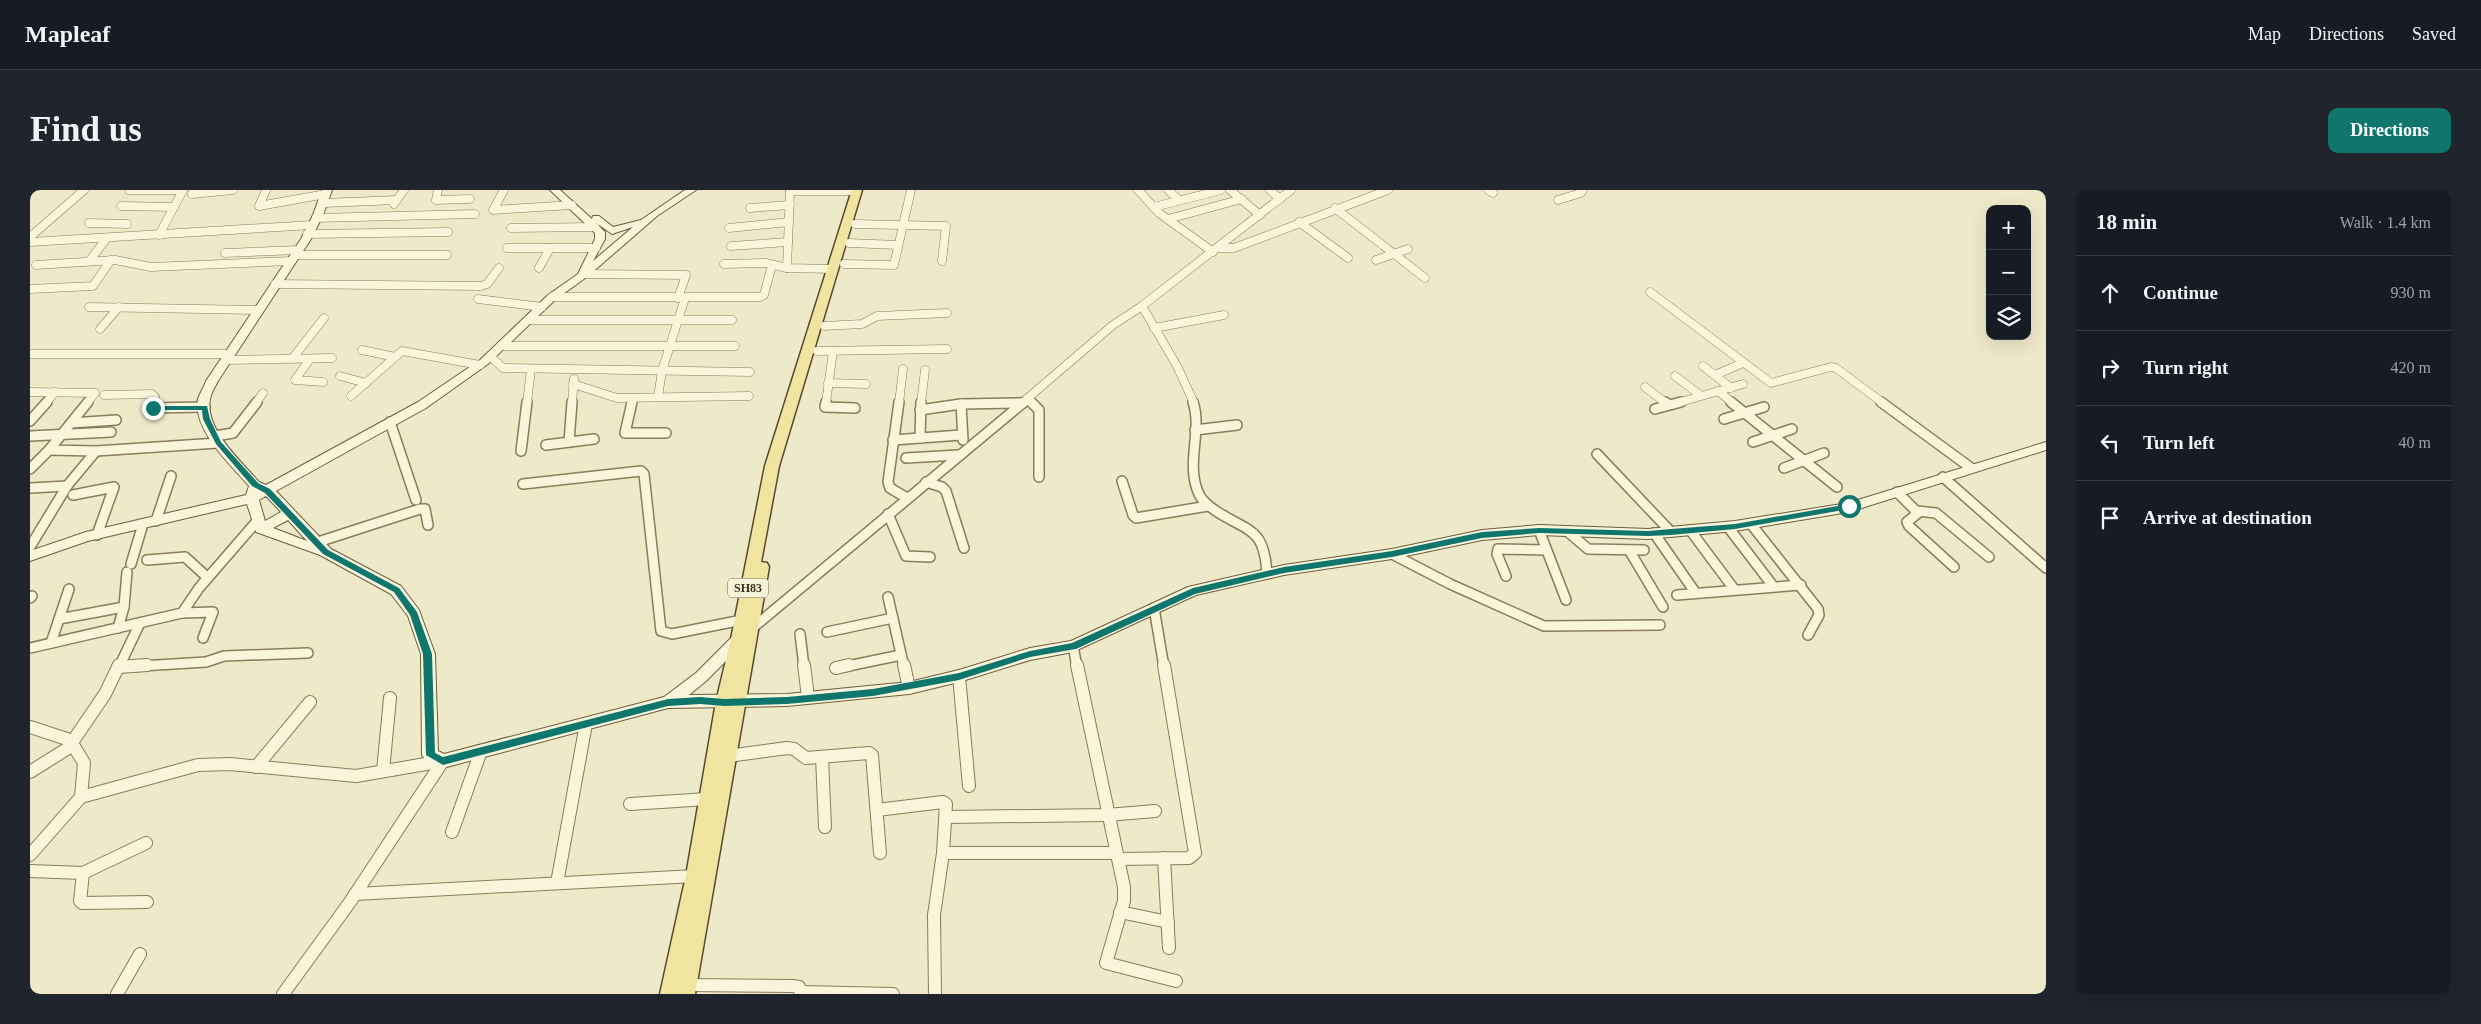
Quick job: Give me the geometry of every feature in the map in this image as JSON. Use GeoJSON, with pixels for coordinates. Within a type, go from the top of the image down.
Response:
{"type":"FeatureCollection","features":[{"type":"Feature","properties":{"kind":"main road","name":"SH83"},"geometry":{"type":"LineString","coordinates":[[686,989],[728,756],[731,702],[739,639],[748,624],[772,466],[838,267],[849,244],[855,224],[859,190]]}},
{"type":"Feature","properties":{"kind":"main road","name":"SH83"},"geometry":{"type":"LineString","coordinates":[[670,994],[695,876],[707,799],[731,702],[779,480],[817,352],[859,190]]}},
{"type":"Feature","properties":{"kind":"street"},"geometry":{"type":"LineString","coordinates":[[30,237],[84,190]]}},
{"type":"Feature","properties":{"kind":"street"},"geometry":{"type":"LineString","coordinates":[[129,190],[183,190],[159,235]]}},
{"type":"Feature","properties":{"kind":"street"},"geometry":{"type":"LineString","coordinates":[[192,194],[233,190]]}},
{"type":"Feature","properties":{"kind":"street"},"geometry":{"type":"LineString","coordinates":[[266,190],[259,206],[327,193],[397,200]]}},
{"type":"Feature","properties":{"kind":"street"},"geometry":{"type":"LineString","coordinates":[[387,215],[404,190]]}},
{"type":"Feature","properties":{"kind":"street"},"geometry":{"type":"LineString","coordinates":[[438,190],[436,200],[470,200]]}},
{"type":"Feature","properties":{"kind":"street"},"geometry":{"type":"LineString","coordinates":[[504,190],[493,210],[572,204]]}},
{"type":"Feature","properties":{"kind":"street"},"geometry":{"type":"LineString","coordinates":[[555,190],[572,204],[601,235],[581,277]]}},
{"type":"Feature","properties":{"kind":"street"},"geometry":{"type":"LineString","coordinates":[[567,190],[608,230],[625,228],[650,217]]}},
{"type":"Feature","properties":{"kind":"street"},"geometry":{"type":"LineString","coordinates":[[30,556],[97,535],[252,498],[268,491],[422,405],[480,365],[552,298],[581,277],[650,217],[691,190]]}},
{"type":"Feature","properties":{"kind":"street"},"geometry":{"type":"LineString","coordinates":[[786,268],[790,191],[859,190]]}},
{"type":"Feature","properties":{"kind":"street"},"geometry":{"type":"LineString","coordinates":[[724,264],[772,265],[786,268],[894,265],[902,224],[912,190]]}},
{"type":"Feature","properties":{"kind":"street"},"geometry":{"type":"LineString","coordinates":[[1138,190],[1168,219],[1215,250],[1234,248],[1375,192],[1388,190]]}},
{"type":"Feature","properties":{"kind":"street"},"geometry":{"type":"LineString","coordinates":[[1168,190],[1179,200]]}},
{"type":"Feature","properties":{"kind":"street"},"geometry":{"type":"LineString","coordinates":[[1154,207],[1221,190]]}},
{"type":"Feature","properties":{"kind":"street"},"geometry":{"type":"LineString","coordinates":[[1230,190],[1260,214]]}},
{"type":"Feature","properties":{"kind":"street"},"geometry":{"type":"LineString","coordinates":[[1270,190],[1280,199]]}},
{"type":"Feature","properties":{"kind":"street"},"geometry":{"type":"LineString","coordinates":[[522,484],[641,471],[644,474],[661,632],[672,634],[748,624],[888,514],[1025,401],[1112,325],[1142,306],[1290,190]]}},
{"type":"Feature","properties":{"kind":"street"},"geometry":{"type":"LineString","coordinates":[[1558,200],[1583,190]]}},
{"type":"Feature","properties":{"kind":"street"},"geometry":{"type":"LineString","coordinates":[[327,193],[312,226],[295,255],[212,381],[204,400],[206,419],[217,439],[255,485],[268,491],[322,547],[396,590],[414,614],[428,654],[430,755],[443,761]]}},
{"type":"Feature","properties":{"kind":"street"},"geometry":{"type":"LineString","coordinates":[[1168,219],[1242,199]]}},
{"type":"Feature","properties":{"kind":"street"},"geometry":{"type":"LineString","coordinates":[[750,208],[790,205]]}},
{"type":"Feature","properties":{"kind":"street"},"geometry":{"type":"LineString","coordinates":[[121,206],[174,207]]}},
{"type":"Feature","properties":{"kind":"street"},"geometry":{"type":"LineString","coordinates":[[1335,208],[1425,278]]}},
{"type":"Feature","properties":{"kind":"street"},"geometry":{"type":"LineString","coordinates":[[30,242],[312,226],[387,215],[475,214]]}},
{"type":"Feature","properties":{"kind":"street"},"geometry":{"type":"LineString","coordinates":[[729,228],[789,222]]}},
{"type":"Feature","properties":{"kind":"street"},"geometry":{"type":"LineString","coordinates":[[1299,222],[1348,258]]}},
{"type":"Feature","properties":{"kind":"street"},"geometry":{"type":"LineString","coordinates":[[89,223],[127,224]]}},
{"type":"Feature","properties":{"kind":"street"},"geometry":{"type":"LineString","coordinates":[[91,239],[107,224]]}},
{"type":"Feature","properties":{"kind":"street"},"geometry":{"type":"LineString","coordinates":[[855,224],[946,226],[942,261]]}},
{"type":"Feature","properties":{"kind":"street"},"geometry":{"type":"LineString","coordinates":[[312,226],[448,232]]}},
{"type":"Feature","properties":{"kind":"street"},"geometry":{"type":"LineString","coordinates":[[511,228],[595,227]]}},
{"type":"Feature","properties":{"kind":"street"},"geometry":{"type":"LineString","coordinates":[[90,260],[107,238]]}},
{"type":"Feature","properties":{"kind":"street"},"geometry":{"type":"LineString","coordinates":[[731,246],[788,242]]}},
{"type":"Feature","properties":{"kind":"street"},"geometry":{"type":"LineString","coordinates":[[849,244],[898,245]]}},
{"type":"Feature","properties":{"kind":"street"},"geometry":{"type":"LineString","coordinates":[[507,248],[596,248]]}},
{"type":"Feature","properties":{"kind":"street"},"geometry":{"type":"LineString","coordinates":[[539,268],[550,248]]}},
{"type":"Feature","properties":{"kind":"street"},"geometry":{"type":"LineString","coordinates":[[1376,260],[1408,249]]}},
{"type":"Feature","properties":{"kind":"street"},"geometry":{"type":"LineString","coordinates":[[226,253],[447,255]]}},
{"type":"Feature","properties":{"kind":"street"},"geometry":{"type":"LineString","coordinates":[[36,265],[126,260],[151,267],[295,255]]}},
{"type":"Feature","properties":{"kind":"street"},"geometry":{"type":"LineString","coordinates":[[30,289],[93,286],[111,260]]}},
{"type":"Feature","properties":{"kind":"street"},"geometry":{"type":"LineString","coordinates":[[552,298],[763,297],[772,265]]}},
{"type":"Feature","properties":{"kind":"street"},"geometry":{"type":"LineString","coordinates":[[275,284],[481,286],[486,284],[499,268]]}},
{"type":"Feature","properties":{"kind":"street"},"geometry":{"type":"LineString","coordinates":[[581,277],[686,276],[681,298],[680,320],[662,371],[658,397]]}},
{"type":"Feature","properties":{"kind":"street"},"geometry":{"type":"LineString","coordinates":[[1650,292],[1743,363],[1773,383],[1834,367],[1971,468]]}},
{"type":"Feature","properties":{"kind":"street"},"geometry":{"type":"LineString","coordinates":[[478,298],[542,307]]}},
{"type":"Feature","properties":{"kind":"street"},"geometry":{"type":"LineString","coordinates":[[1142,306],[1181,375],[1194,405],[1194,487],[1198,496],[1208,506],[1254,532],[1260,538],[1266,553],[1267,574]]}},
{"type":"Feature","properties":{"kind":"street"},"geometry":{"type":"LineString","coordinates":[[89,307],[258,310]]}},
{"type":"Feature","properties":{"kind":"street"},"geometry":{"type":"LineString","coordinates":[[100,329],[119,308]]}},
{"type":"Feature","properties":{"kind":"street"},"geometry":{"type":"LineString","coordinates":[[824,326],[862,324],[874,316],[946,313]]}},
{"type":"Feature","properties":{"kind":"street"},"geometry":{"type":"LineString","coordinates":[[1154,328],[1224,315]]}},
{"type":"Feature","properties":{"kind":"street"},"geometry":{"type":"LineString","coordinates":[[292,359],[324,318]]}},
{"type":"Feature","properties":{"kind":"street"},"geometry":{"type":"LineString","coordinates":[[528,320],[732,320]]}},
{"type":"Feature","properties":{"kind":"street"},"geometry":{"type":"LineString","coordinates":[[501,346],[735,346]]}},
{"type":"Feature","properties":{"kind":"street"},"geometry":{"type":"LineString","coordinates":[[817,352],[947,349]]}},
{"type":"Feature","properties":{"kind":"street"},"geometry":{"type":"LineString","coordinates":[[362,350],[395,356]]}},
{"type":"Feature","properties":{"kind":"street"},"geometry":{"type":"LineString","coordinates":[[351,396],[395,356],[406,351],[480,365]]}},
{"type":"Feature","properties":{"kind":"street"},"geometry":{"type":"LineString","coordinates":[[833,351],[825,407],[855,408]]}},
{"type":"Feature","properties":{"kind":"street"},"geometry":{"type":"LineString","coordinates":[[30,354],[292,359],[332,358]]}},
{"type":"Feature","properties":{"kind":"street"},"geometry":{"type":"LineString","coordinates":[[490,356],[504,368],[750,372]]}},
{"type":"Feature","properties":{"kind":"street"},"geometry":{"type":"LineString","coordinates":[[310,359],[295,380],[323,382]]}},
{"type":"Feature","properties":{"kind":"street"},"geometry":{"type":"LineString","coordinates":[[1715,375],[1743,363]]}},
{"type":"Feature","properties":{"kind":"street"},"geometry":{"type":"LineString","coordinates":[[1703,366],[1730,388]]}},
{"type":"Feature","properties":{"kind":"street"},"geometry":{"type":"LineString","coordinates":[[521,451],[531,369]]}},
{"type":"Feature","properties":{"kind":"street"},"geometry":{"type":"LineString","coordinates":[[903,369],[888,486],[907,498]]}},
{"type":"Feature","properties":{"kind":"street"},"geometry":{"type":"LineString","coordinates":[[569,442],[574,370]]}},
{"type":"Feature","properties":{"kind":"street"},"geometry":{"type":"LineString","coordinates":[[920,438],[920,410],[925,370]]}},
{"type":"Feature","properties":{"kind":"street"},"geometry":{"type":"LineString","coordinates":[[340,376],[366,382]]}},
{"type":"Feature","properties":{"kind":"street"},"geometry":{"type":"LineString","coordinates":[[1675,376],[1700,395]]}},
{"type":"Feature","properties":{"kind":"street"},"geometry":{"type":"LineString","coordinates":[[573,384],[611,397],[749,396]]}},
{"type":"Feature","properties":{"kind":"street"},"geometry":{"type":"LineString","coordinates":[[828,384],[866,384]]}},
{"type":"Feature","properties":{"kind":"street"},"geometry":{"type":"LineString","coordinates":[[1655,409],[1743,384]]}},
{"type":"Feature","properties":{"kind":"street"},"geometry":{"type":"LineString","coordinates":[[1645,387],[1668,404]]}},
{"type":"Feature","properties":{"kind":"street"},"geometry":{"type":"LineString","coordinates":[[1718,391],[1837,488]]}},
{"type":"Feature","properties":{"kind":"street"},"geometry":{"type":"LineString","coordinates":[[30,392],[94,393],[49,450],[30,469]]}},
{"type":"Feature","properties":{"kind":"street"},"geometry":{"type":"LineString","coordinates":[[30,421],[56,392]]}},
{"type":"Feature","properties":{"kind":"street"},"geometry":{"type":"LineString","coordinates":[[49,450],[96,450],[217,439],[233,433],[263,393]]}},
{"type":"Feature","properties":{"kind":"street"},"geometry":{"type":"LineString","coordinates":[[104,395],[152,394],[154,397],[150,408],[205,407]]}},
{"type":"Feature","properties":{"kind":"street"},"geometry":{"type":"LineString","coordinates":[[633,398],[625,433],[666,433]]}},
{"type":"Feature","properties":{"kind":"street"},"geometry":{"type":"LineString","coordinates":[[920,410],[961,404],[1025,401],[1038,410],[1039,477]]}},
{"type":"Feature","properties":{"kind":"street"},"geometry":{"type":"LineString","coordinates":[[961,404],[960,435],[967,448]]}},
{"type":"Feature","properties":{"kind":"street"},"geometry":{"type":"LineString","coordinates":[[1724,419],[1764,407]]}},
{"type":"Feature","properties":{"kind":"street"},"geometry":{"type":"LineString","coordinates":[[71,422],[116,420]]}},
{"type":"Feature","properties":{"kind":"street"},"geometry":{"type":"LineString","coordinates":[[390,422],[416,500]]}},
{"type":"Feature","properties":{"kind":"street"},"geometry":{"type":"LineString","coordinates":[[1195,430],[1237,426]]}},
{"type":"Feature","properties":{"kind":"street"},"geometry":{"type":"LineString","coordinates":[[1753,442],[1792,429]]}},
{"type":"Feature","properties":{"kind":"street"},"geometry":{"type":"LineString","coordinates":[[30,436],[111,432]]}},
{"type":"Feature","properties":{"kind":"street"},"geometry":{"type":"LineString","coordinates":[[894,440],[960,435]]}},
{"type":"Feature","properties":{"kind":"street"},"geometry":{"type":"LineString","coordinates":[[546,445],[594,439]]}},
{"type":"Feature","properties":{"kind":"street"},"geometry":{"type":"LineString","coordinates":[[30,855],[81,797],[93,792],[198,765],[230,764],[356,776],[443,761],[668,702],[700,700],[731,702],[908,688],[959,676],[1030,654],[1074,646],[1193,591],[1267,574],[1392,554],[1482,535],[1539,530],[1654,533],[1751,524],[1849,506],[2046,446]]}},
{"type":"Feature","properties":{"kind":"street"},"geometry":{"type":"LineString","coordinates":[[30,547],[67,486],[96,450]]}},
{"type":"Feature","properties":{"kind":"street"},"geometry":{"type":"LineString","coordinates":[[1784,468],[1824,453]]}},
{"type":"Feature","properties":{"kind":"street"},"geometry":{"type":"LineString","coordinates":[[1597,454],[1671,532]]}},
{"type":"Feature","properties":{"kind":"street"},"geometry":{"type":"LineString","coordinates":[[906,458],[958,455]]}},
{"type":"Feature","properties":{"kind":"street"},"geometry":{"type":"LineString","coordinates":[[156,521],[171,476]]}},
{"type":"Feature","properties":{"kind":"street"},"geometry":{"type":"LineString","coordinates":[[1943,477],[2046,568]]}},
{"type":"Feature","properties":{"kind":"street"},"geometry":{"type":"LineString","coordinates":[[1122,480],[1133,516],[1136,518],[1208,506]]}},
{"type":"Feature","properties":{"kind":"street"},"geometry":{"type":"LineString","coordinates":[[926,482],[942,487],[946,491],[964,548]]}},
{"type":"Feature","properties":{"kind":"street"},"geometry":{"type":"LineString","coordinates":[[255,485],[252,498],[259,524],[274,535],[322,547],[420,509],[427,511],[428,526]]}},
{"type":"Feature","properties":{"kind":"street"},"geometry":{"type":"LineString","coordinates":[[30,488],[67,486]]}},
{"type":"Feature","properties":{"kind":"street"},"geometry":{"type":"LineString","coordinates":[[73,495],[114,487],[97,535]]}},
{"type":"Feature","properties":{"kind":"street"},"geometry":{"type":"LineString","coordinates":[[1897,492],[1917,511],[1936,513],[1989,557]]}},
{"type":"Feature","properties":{"kind":"street"},"geometry":{"type":"LineString","coordinates":[[1917,511],[1918,514],[1907,522],[1909,526],[1954,568]]}},
{"type":"Feature","properties":{"kind":"street"},"geometry":{"type":"LineString","coordinates":[[888,514],[906,556],[930,557]]}},
{"type":"Feature","properties":{"kind":"street"},"geometry":{"type":"LineString","coordinates":[[182,613],[192,594],[259,524],[292,518]]}},
{"type":"Feature","properties":{"kind":"street"},"geometry":{"type":"LineString","coordinates":[[274,535],[292,518]]}},
{"type":"Feature","properties":{"kind":"street"},"geometry":{"type":"LineString","coordinates":[[118,628],[124,607],[129,568],[143,524]]}},
{"type":"Feature","properties":{"kind":"street"},"geometry":{"type":"LineString","coordinates":[[1751,524],[1801,585],[1820,612],[1808,635]]}},
{"type":"Feature","properties":{"kind":"street"},"geometry":{"type":"LineString","coordinates":[[1728,527],[1773,586]]}},
{"type":"Feature","properties":{"kind":"street"},"geometry":{"type":"LineString","coordinates":[[1539,530],[1566,600]]}},
{"type":"Feature","properties":{"kind":"street"},"geometry":{"type":"LineString","coordinates":[[1567,530],[1588,549],[1644,550]]}},
{"type":"Feature","properties":{"kind":"street"},"geometry":{"type":"LineString","coordinates":[[1690,530],[1734,588]]}},
{"type":"Feature","properties":{"kind":"street"},"geometry":{"type":"LineString","coordinates":[[1654,533],[1695,592]]}},
{"type":"Feature","properties":{"kind":"street"},"geometry":{"type":"LineString","coordinates":[[1506,576],[1497,554],[1498,549],[1546,550]]}},
{"type":"Feature","properties":{"kind":"street"},"geometry":{"type":"LineString","coordinates":[[1629,550],[1663,607]]}},
{"type":"Feature","properties":{"kind":"street"},"geometry":{"type":"LineString","coordinates":[[1392,554],[1450,584],[1544,626],[1660,625]]}},
{"type":"Feature","properties":{"kind":"street"},"geometry":{"type":"LineString","coordinates":[[147,560],[185,557],[207,578]]}},
{"type":"Feature","properties":{"kind":"street"},"geometry":{"type":"LineString","coordinates":[[1677,595],[1734,588],[1801,585]]}},
{"type":"Feature","properties":{"kind":"street"},"geometry":{"type":"LineString","coordinates":[[52,643],[69,589]]}},
{"type":"Feature","properties":{"kind":"street"},"geometry":{"type":"LineString","coordinates":[[888,598],[908,688]]}},
{"type":"Feature","properties":{"kind":"street"},"geometry":{"type":"LineString","coordinates":[[59,618],[124,607]]}},
{"type":"Feature","properties":{"kind":"street"},"geometry":{"type":"LineString","coordinates":[[944,853],[1192,857],[1195,850],[1154,608]]}},
{"type":"Feature","properties":{"kind":"street"},"geometry":{"type":"LineString","coordinates":[[30,648],[182,613],[213,612],[203,638]]}},
{"type":"Feature","properties":{"kind":"street"},"geometry":{"type":"LineString","coordinates":[[827,632],[893,618]]}},
{"type":"Feature","properties":{"kind":"street"},"geometry":{"type":"LineString","coordinates":[[30,772],[73,743],[105,694],[140,623]]}},
{"type":"Feature","properties":{"kind":"street"},"geometry":{"type":"LineString","coordinates":[[800,634],[808,697]]}},
{"type":"Feature","properties":{"kind":"street"},"geometry":{"type":"LineString","coordinates":[[668,702],[701,677],[739,639]]}},
{"type":"Feature","properties":{"kind":"street"},"geometry":{"type":"LineString","coordinates":[[1074,646],[1124,892],[1106,963],[1176,981]]}},
{"type":"Feature","properties":{"kind":"street"},"geometry":{"type":"LineString","coordinates":[[118,667],[206,662],[224,656],[308,654]]}},
{"type":"Feature","properties":{"kind":"street"},"geometry":{"type":"LineString","coordinates":[[836,668],[901,655]]}},
{"type":"Feature","properties":{"kind":"street"},"geometry":{"type":"LineString","coordinates":[[959,676],[969,786]]}},
{"type":"Feature","properties":{"kind":"street"},"geometry":{"type":"LineString","coordinates":[[383,771],[390,698]]}},
{"type":"Feature","properties":{"kind":"street"},"geometry":{"type":"LineString","coordinates":[[256,767],[272,746],[301,717],[310,702]]}},
{"type":"Feature","properties":{"kind":"street"},"geometry":{"type":"LineString","coordinates":[[557,883],[586,724]]}},
{"type":"Feature","properties":{"kind":"street"},"geometry":{"type":"LineString","coordinates":[[30,727],[73,743],[80,751],[86,769],[81,797]]}},
{"type":"Feature","properties":{"kind":"street"},"geometry":{"type":"LineString","coordinates":[[728,756],[787,748],[794,749],[802,758],[869,753],[872,755],[878,810],[880,853]]}},
{"type":"Feature","properties":{"kind":"street"},"geometry":{"type":"LineString","coordinates":[[452,832],[480,751]]}},
{"type":"Feature","properties":{"kind":"street"},"geometry":{"type":"LineString","coordinates":[[822,757],[825,827]]}},
{"type":"Feature","properties":{"kind":"street"},"geometry":{"type":"LineString","coordinates":[[283,994],[355,894],[443,761]]}},
{"type":"Feature","properties":{"kind":"street"},"geometry":{"type":"LineString","coordinates":[[630,804],[707,799]]}},
{"type":"Feature","properties":{"kind":"street"},"geometry":{"type":"LineString","coordinates":[[878,810],[944,802],[946,804],[944,853],[934,915],[935,994]]}},
{"type":"Feature","properties":{"kind":"street"},"geometry":{"type":"LineString","coordinates":[[946,817],[1107,815],[1155,812]]}},
{"type":"Feature","properties":{"kind":"street"},"geometry":{"type":"LineString","coordinates":[[30,871],[83,873],[146,843]]}},
{"type":"Feature","properties":{"kind":"street"},"geometry":{"type":"LineString","coordinates":[[1164,858],[1169,948]]}},
{"type":"Feature","properties":{"kind":"street"},"geometry":{"type":"LineString","coordinates":[[83,873],[80,901],[82,904],[147,902]]}},
{"type":"Feature","properties":{"kind":"street"},"geometry":{"type":"LineString","coordinates":[[355,894],[695,876]]}},
{"type":"Feature","properties":{"kind":"street"},"geometry":{"type":"LineString","coordinates":[[1120,912],[1168,922]]}},
{"type":"Feature","properties":{"kind":"street"},"geometry":{"type":"LineString","coordinates":[[117,994],[140,954]]}},
{"type":"Feature","properties":{"kind":"street"},"geometry":{"type":"LineString","coordinates":[[686,989],[793,986],[799,987],[801,993],[893,994]]}},
{"type":"Feature","properties":{"kind":"route"},"geometry":{"type":"LineString","coordinates":[[153,408],[205,407],[206,419],[218,443],[255,485],[268,491],[325,552],[396,590],[414,614],[428,654],[431,728],[430,755],[443,761],[668,702],[787,700],[873,693],[908,688],[959,676],[1030,654],[1074,646],[1193,591],[1284,570],[1392,554],[1482,535],[1539,530],[1648,534],[1735,526],[1849,506]]}}]}
